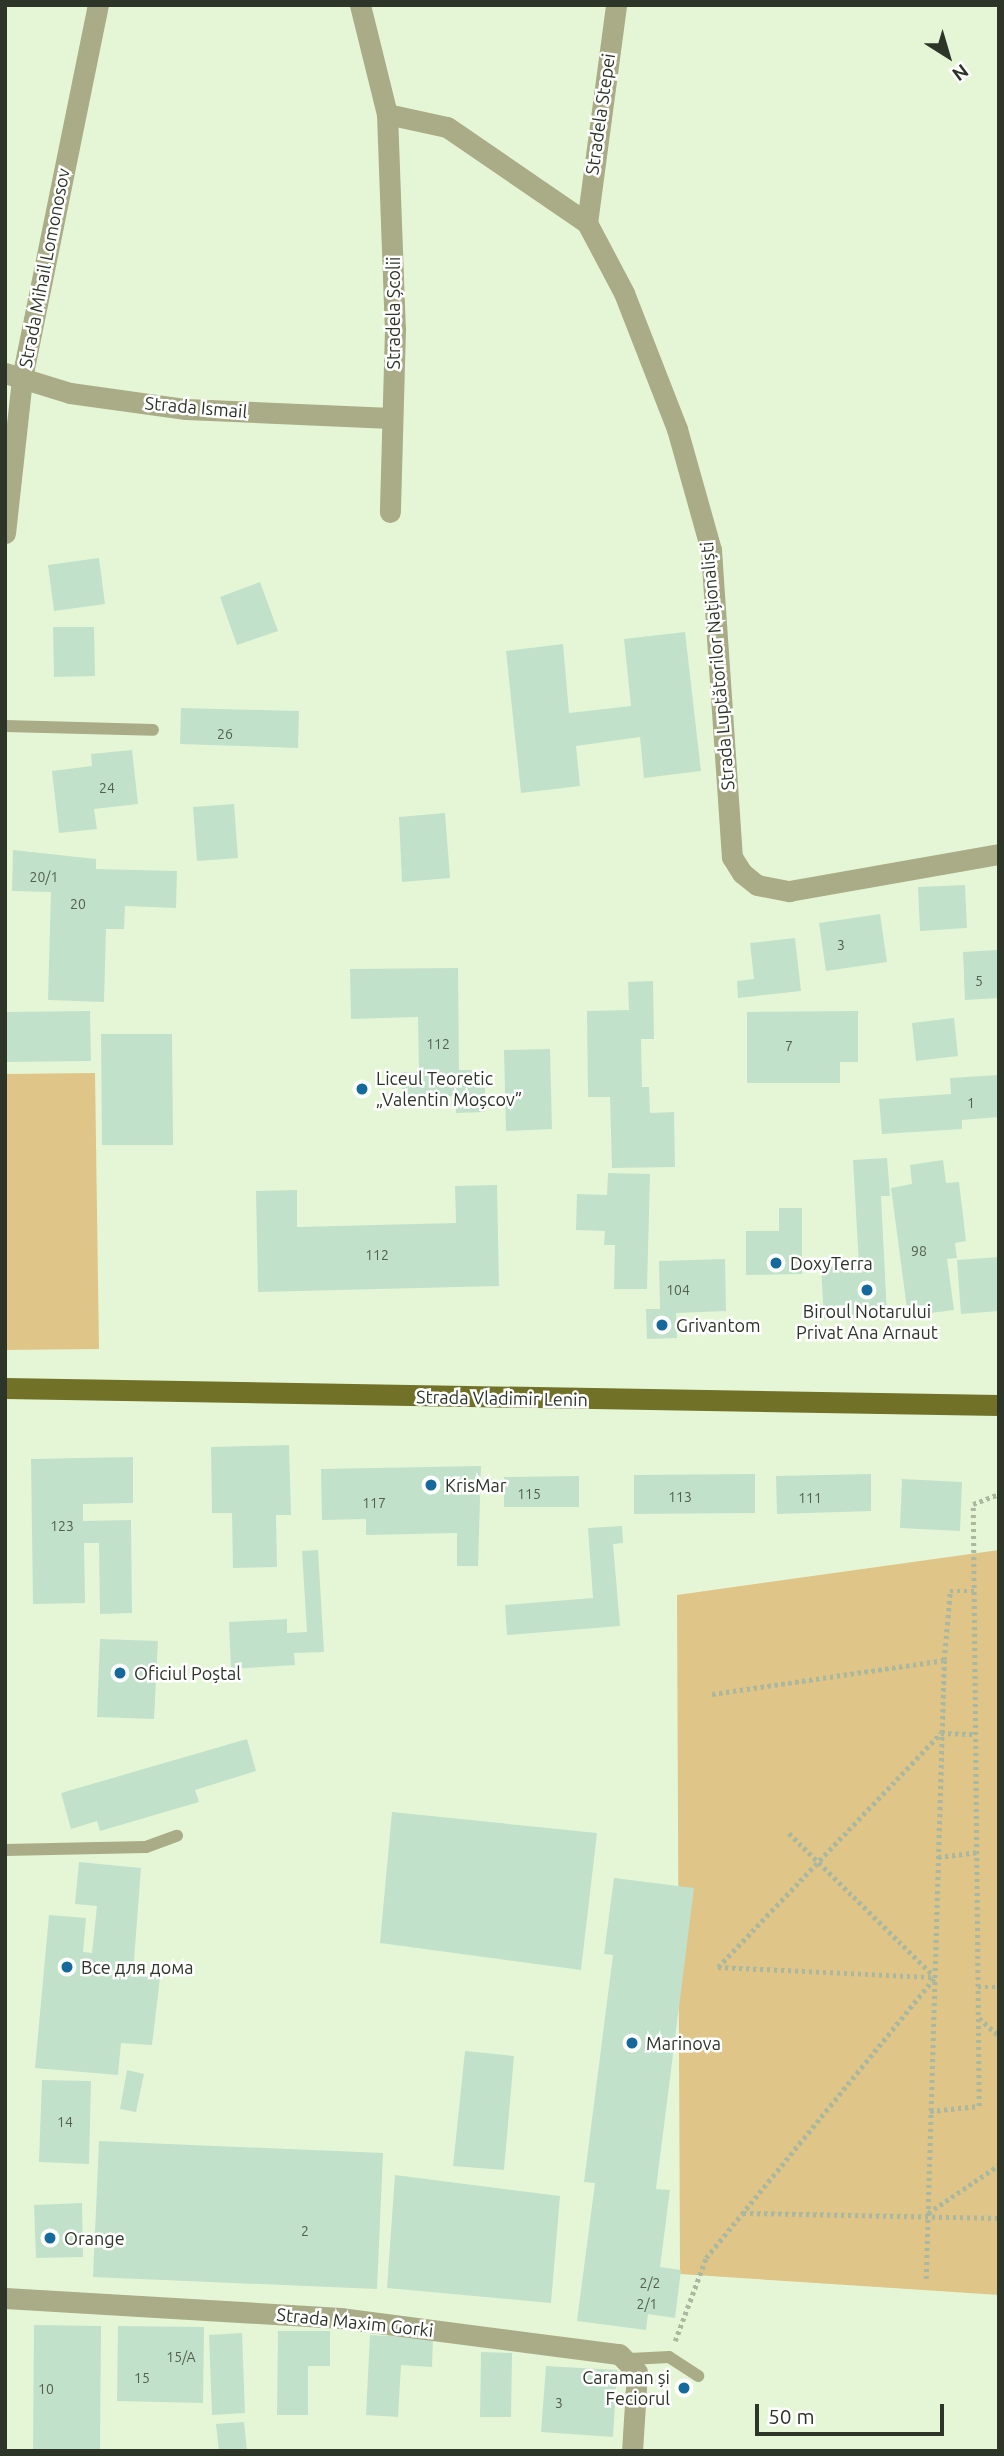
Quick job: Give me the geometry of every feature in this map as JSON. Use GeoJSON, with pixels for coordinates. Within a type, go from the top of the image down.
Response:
{"type":"FeatureCollection","features":[{"type":"Feature","properties":{"kind":"main road","name":"Strada Vladimir Lenin"},"geometry":{"type":"LineString","coordinates":[[5,1388],[999,1405]]}},
{"type":"Feature","properties":{"kind":"street","name":"Strada Mihail Lomonosov"},"geometry":{"type":"LineString","coordinates":[[5,533],[14,375],[98,5]]}},
{"type":"Feature","properties":{"kind":"street"},"geometry":{"type":"LineString","coordinates":[[359,5],[387,114]]}},
{"type":"Feature","properties":{"kind":"street","name":"Stradela Stepei"},"geometry":{"type":"LineString","coordinates":[[587,223],[616,5]]}},
{"type":"Feature","properties":{"kind":"street","name":"Strada Luptătorilor Naționaliști"},"geometry":{"type":"LineString","coordinates":[[387,114],[447,127],[587,223],[624,293],[677,429],[710,550],[732,857],[742,873],[757,885],[789,891],[999,854]]}},
{"type":"Feature","properties":{"kind":"street","name":"Stradela Școlii"},"geometry":{"type":"LineString","coordinates":[[387,114],[395,329],[390,512]]}},
{"type":"Feature","properties":{"kind":"street","name":"Strada Ismail"},"geometry":{"type":"LineString","coordinates":[[14,375],[70,393],[186,409],[391,418]]}},
{"type":"Feature","properties":{"kind":"street","name":"Strada Maxim Gorki"},"geometry":{"type":"LineString","coordinates":[[5,2298],[340,2318],[630,2359]]}},
{"type":"Feature","properties":{"kind":"street"},"geometry":{"type":"LineString","coordinates":[[630,2359],[637,2372],[632,2451]]}},
{"type":"Feature","properties":{"kind":"lane"},"geometry":{"type":"LineString","coordinates":[[5,726],[153,730]]}},
{"type":"Feature","properties":{"kind":"lane"},"geometry":{"type":"LineString","coordinates":[[5,1850],[146,1847],[177,1836]]}},
{"type":"Feature","properties":{"kind":"lane"},"geometry":{"type":"LineString","coordinates":[[669,2357],[698,2376]]}},
{"type":"Feature","properties":{"kind":"lane","name":"Strada Maxim Gorki"},"geometry":{"type":"LineString","coordinates":[[630,2359],[669,2357]]}},
{"type":"Feature","properties":{"kind":"path"},"geometry":{"type":"LineString","coordinates":[[930,2111],[979,2106],[973,1504],[999,1494]]}},
{"type":"Feature","properties":{"kind":"path"},"geometry":{"type":"LineString","coordinates":[[926,2279],[943,1660],[950,1591],[974,1591]]}},
{"type":"Feature","properties":{"kind":"path"},"geometry":{"type":"LineString","coordinates":[[712,1694],[943,1660]]}},
{"type":"Feature","properties":{"kind":"path"},"geometry":{"type":"LineString","coordinates":[[934,1977],[718,1967],[941,1733],[976,1734]]}},
{"type":"Feature","properties":{"kind":"path"},"geometry":{"type":"LineString","coordinates":[[789,1833],[934,1977]]}},
{"type":"Feature","properties":{"kind":"path"},"geometry":{"type":"LineString","coordinates":[[938,1857],[977,1852]]}},
{"type":"Feature","properties":{"kind":"path"},"geometry":{"type":"LineString","coordinates":[[669,2357],[706,2258],[934,1977]]}},
{"type":"Feature","properties":{"kind":"path"},"geometry":{"type":"LineString","coordinates":[[978,1987],[999,1987]]}},
{"type":"Feature","properties":{"kind":"path"},"geometry":{"type":"LineString","coordinates":[[978,2017],[999,2036]]}},
{"type":"Feature","properties":{"kind":"path"},"geometry":{"type":"LineString","coordinates":[[928,2213],[999,2165]]}},
{"type":"Feature","properties":{"kind":"path"},"geometry":{"type":"LineString","coordinates":[[742,2213],[928,2213],[999,2218]]}},
{"type":"Feature","properties":{"kind":"shaded area"},"geometry":{"type":"Polygon","coordinates":[[[95,1073],[99,1349],[5,1350],[5,1074],[95,1073]]]}},
{"type":"Feature","properties":{"kind":"shaded area"},"geometry":{"type":"Polygon","coordinates":[[[999,1550],[999,2295],[680,2274],[677,1595],[999,1550]]]}},
{"type":"Feature","properties":{"kind":"building"},"geometry":{"type":"Polygon","coordinates":[[[99,558],[105,604],[54,611],[48,565],[99,558]]]}},
{"type":"Feature","properties":{"kind":"building"},"geometry":{"type":"Polygon","coordinates":[[[260,582],[278,631],[237,645],[220,597],[260,582]]]}},
{"type":"Feature","properties":{"kind":"building"},"geometry":{"type":"Polygon","coordinates":[[[53,627],[94,627],[95,676],[54,677],[53,627]]]}},
{"type":"Feature","properties":{"kind":"building"},"geometry":{"type":"Polygon","coordinates":[[[685,632],[701,771],[644,778],[640,737],[576,746],[580,786],[521,793],[506,651],[563,644],[569,713],[631,706],[624,639],[685,632]]]}},
{"type":"Feature","properties":{"kind":"building"},"geometry":{"type":"Polygon","coordinates":[[[181,708],[299,711],[298,748],[180,744],[181,708]]]}},
{"type":"Feature","properties":{"kind":"building"},"geometry":{"type":"Polygon","coordinates":[[[132,750],[138,804],[94,809],[97,829],[59,833],[52,771],[92,766],[91,754],[132,750]]]}},
{"type":"Feature","properties":{"kind":"building"},"geometry":{"type":"Polygon","coordinates":[[[234,804],[238,858],[197,861],[193,807],[234,804]]]}},
{"type":"Feature","properties":{"kind":"building"},"geometry":{"type":"Polygon","coordinates":[[[445,813],[450,878],[402,882],[399,817],[445,813]]]}},
{"type":"Feature","properties":{"kind":"building"},"geometry":{"type":"Polygon","coordinates":[[[13,850],[96,859],[96,869],[177,871],[176,908],[125,906],[124,929],[106,929],[104,1002],[48,1000],[51,892],[12,891],[13,850]]]}},
{"type":"Feature","properties":{"kind":"building"},"geometry":{"type":"Polygon","coordinates":[[[965,885],[967,928],[920,931],[918,887],[965,885]]]}},
{"type":"Feature","properties":{"kind":"building"},"geometry":{"type":"Polygon","coordinates":[[[880,914],[887,962],[826,971],[819,923],[880,914]]]}},
{"type":"Feature","properties":{"kind":"building"},"geometry":{"type":"Polygon","coordinates":[[[795,938],[801,991],[738,998],[737,981],[754,979],[750,943],[795,938]]]}},
{"type":"Feature","properties":{"kind":"building"},"geometry":{"type":"Polygon","coordinates":[[[997,950],[999,998],[965,1000],[963,952],[997,950]]]}},
{"type":"Feature","properties":{"kind":"building"},"geometry":{"type":"Polygon","coordinates":[[[458,968],[459,1070],[485,1070],[485,1112],[456,1113],[456,1096],[402,1097],[401,1072],[419,1072],[418,1017],[351,1019],[350,969],[458,968]]]}},
{"type":"Feature","properties":{"kind":"building"},"geometry":{"type":"Polygon","coordinates":[[[653,981],[654,1039],[641,1039],[642,1087],[649,1087],[650,1113],[674,1112],[675,1167],[612,1168],[610,1097],[588,1097],[587,1011],[629,1010],[628,982],[653,981]]]}},
{"type":"Feature","properties":{"kind":"building"},"geometry":{"type":"Polygon","coordinates":[[[90,1011],[91,1061],[5,1062],[5,1012],[90,1011]]]}},
{"type":"Feature","properties":{"kind":"building"},"geometry":{"type":"Polygon","coordinates":[[[858,1011],[858,1062],[840,1062],[840,1083],[747,1083],[747,1012],[858,1011]]]}},
{"type":"Feature","properties":{"kind":"building"},"geometry":{"type":"Polygon","coordinates":[[[954,1018],[958,1056],[916,1061],[912,1023],[954,1018]]]}},
{"type":"Feature","properties":{"kind":"building"},"geometry":{"type":"Polygon","coordinates":[[[101,1034],[172,1034],[173,1145],[102,1145],[101,1034]]]}},
{"type":"Feature","properties":{"kind":"building"},"geometry":{"type":"Polygon","coordinates":[[[550,1049],[552,1129],[506,1131],[504,1050],[550,1049]]]}},
{"type":"Feature","properties":{"kind":"building"},"geometry":{"type":"Polygon","coordinates":[[[999,1075],[999,1117],[962,1120],[962,1129],[882,1134],[879,1099],[951,1094],[950,1078],[999,1075]]]}},
{"type":"Feature","properties":{"kind":"building"},"geometry":{"type":"Polygon","coordinates":[[[887,1158],[890,1196],[881,1196],[887,1315],[824,1319],[821,1267],[859,1265],[853,1160],[887,1158]]]}},
{"type":"Feature","properties":{"kind":"building"},"geometry":{"type":"Polygon","coordinates":[[[943,1160],[946,1183],[959,1182],[966,1241],[955,1243],[957,1258],[947,1259],[954,1310],[908,1316],[891,1188],[912,1184],[910,1165],[943,1160]]]}},
{"type":"Feature","properties":{"kind":"building"},"geometry":{"type":"Polygon","coordinates":[[[608,1173],[650,1174],[647,1289],[614,1289],[615,1245],[604,1245],[605,1231],[576,1230],[577,1194],[607,1195],[608,1173]]]}},
{"type":"Feature","properties":{"kind":"building"},"geometry":{"type":"Polygon","coordinates":[[[497,1185],[499,1286],[258,1292],[256,1191],[297,1190],[297,1227],[456,1223],[455,1186],[497,1185]]]}},
{"type":"Feature","properties":{"kind":"building"},"geometry":{"type":"Polygon","coordinates":[[[779,1208],[802,1208],[802,1274],[746,1275],[746,1231],[779,1231],[779,1208]]]}},
{"type":"Feature","properties":{"kind":"building"},"geometry":{"type":"Polygon","coordinates":[[[999,1257],[999,1311],[961,1314],[957,1260],[999,1257]]]}},
{"type":"Feature","properties":{"kind":"building"},"geometry":{"type":"Polygon","coordinates":[[[725,1259],[726,1311],[676,1313],[677,1338],[647,1339],[646,1309],[660,1309],[659,1261],[725,1259]]]}},
{"type":"Feature","properties":{"kind":"building"},"geometry":{"type":"Polygon","coordinates":[[[289,1445],[291,1515],[276,1515],[277,1567],[233,1568],[232,1513],[212,1513],[211,1447],[289,1445]]]}},
{"type":"Feature","properties":{"kind":"building"},"geometry":{"type":"Polygon","coordinates":[[[133,1457],[133,1503],[83,1504],[83,1521],[131,1520],[132,1613],[100,1614],[99,1543],[84,1543],[85,1603],[33,1604],[31,1459],[133,1457]]]}},
{"type":"Feature","properties":{"kind":"building"},"geometry":{"type":"Polygon","coordinates":[[[481,1466],[478,1566],[457,1566],[457,1533],[366,1535],[366,1519],[322,1520],[321,1469],[481,1466]]]}},
{"type":"Feature","properties":{"kind":"building"},"geometry":{"type":"Polygon","coordinates":[[[755,1474],[755,1513],[634,1514],[634,1475],[755,1474]]]}},
{"type":"Feature","properties":{"kind":"building"},"geometry":{"type":"Polygon","coordinates":[[[871,1474],[871,1511],[777,1514],[776,1476],[871,1474]]]}},
{"type":"Feature","properties":{"kind":"building"},"geometry":{"type":"Polygon","coordinates":[[[579,1476],[579,1507],[504,1507],[504,1477],[579,1476]]]}},
{"type":"Feature","properties":{"kind":"building"},"geometry":{"type":"Polygon","coordinates":[[[902,1479],[962,1482],[960,1531],[900,1528],[902,1479]]]}},
{"type":"Feature","properties":{"kind":"building"},"geometry":{"type":"Polygon","coordinates":[[[622,1526],[623,1543],[613,1544],[620,1626],[507,1635],[505,1605],[593,1598],[588,1528],[622,1526]]]}},
{"type":"Feature","properties":{"kind":"building"},"geometry":{"type":"Polygon","coordinates":[[[318,1550],[324,1652],[294,1653],[295,1665],[231,1669],[229,1622],[287,1619],[287,1633],[307,1632],[302,1551],[318,1550]]]}},
{"type":"Feature","properties":{"kind":"building"},"geometry":{"type":"Polygon","coordinates":[[[100,1639],[158,1641],[154,1719],[97,1717],[100,1639]]]}},
{"type":"Feature","properties":{"kind":"building"},"geometry":{"type":"Polygon","coordinates":[[[247,1739],[256,1771],[195,1790],[199,1802],[100,1831],[97,1821],[71,1829],[61,1793],[247,1739]]]}},
{"type":"Feature","properties":{"kind":"building"},"geometry":{"type":"Polygon","coordinates":[[[392,1812],[597,1833],[581,1970],[380,1943],[392,1812]]]}},
{"type":"Feature","properties":{"kind":"building"},"geometry":{"type":"Polygon","coordinates":[[[79,1862],[141,1868],[133,1974],[160,1978],[152,2045],[121,2043],[118,2075],[35,2068],[49,1915],[86,1918],[83,1952],[92,1953],[97,1906],[75,1904],[79,1862]]]}},
{"type":"Feature","properties":{"kind":"building"},"geometry":{"type":"Polygon","coordinates":[[[614,1878],[694,1888],[656,2189],[670,2190],[660,2267],[681,2270],[675,2318],[648,2314],[646,2330],[577,2321],[595,2183],[584,2182],[613,1955],[604,1954],[614,1878]]]}},
{"type":"Feature","properties":{"kind":"building"},"geometry":{"type":"Polygon","coordinates":[[[465,2051],[514,2056],[504,2170],[453,2166],[465,2051]]]}},
{"type":"Feature","properties":{"kind":"building"},"geometry":{"type":"Polygon","coordinates":[[[127,2070],[144,2074],[136,2112],[120,2109],[127,2070]]]}},
{"type":"Feature","properties":{"kind":"building"},"geometry":{"type":"Polygon","coordinates":[[[42,2080],[91,2081],[89,2164],[39,2162],[42,2080]]]}},
{"type":"Feature","properties":{"kind":"building"},"geometry":{"type":"Polygon","coordinates":[[[99,2141],[383,2153],[377,2289],[93,2277],[99,2141]]]}},
{"type":"Feature","properties":{"kind":"building"},"geometry":{"type":"Polygon","coordinates":[[[395,2175],[560,2196],[551,2303],[387,2288],[395,2175]]]}},
{"type":"Feature","properties":{"kind":"building"},"geometry":{"type":"Polygon","coordinates":[[[82,2203],[83,2257],[36,2258],[34,2205],[82,2203]]]}},
{"type":"Feature","properties":{"kind":"building"},"geometry":{"type":"Polygon","coordinates":[[[34,2325],[101,2326],[100,2451],[33,2451],[34,2325]]]}},
{"type":"Feature","properties":{"kind":"building"},"geometry":{"type":"Polygon","coordinates":[[[118,2326],[204,2327],[203,2403],[117,2401],[118,2326]]]}},
{"type":"Feature","properties":{"kind":"building"},"geometry":{"type":"Polygon","coordinates":[[[278,2331],[330,2331],[330,2366],[308,2366],[308,2415],[277,2415],[278,2331]]]}},
{"type":"Feature","properties":{"kind":"building"},"geometry":{"type":"Polygon","coordinates":[[[242,2333],[245,2413],[212,2415],[209,2335],[242,2333]]]}},
{"type":"Feature","properties":{"kind":"building"},"geometry":{"type":"Polygon","coordinates":[[[370,2335],[433,2338],[432,2367],[401,2365],[398,2417],[366,2415],[370,2335]]]}},
{"type":"Feature","properties":{"kind":"building"},"geometry":{"type":"Polygon","coordinates":[[[481,2352],[512,2353],[511,2417],[480,2417],[481,2352]]]}},
{"type":"Feature","properties":{"kind":"building"},"geometry":{"type":"Polygon","coordinates":[[[546,2366],[617,2370],[613,2437],[541,2432],[546,2366]]]}},
{"type":"Feature","properties":{"kind":"building"},"geometry":{"type":"Polygon","coordinates":[[[244,2422],[247,2451],[219,2451],[216,2424],[244,2422]]]}},
{"type":"Feature","properties":{"kind":"place","name":"Liceul Teoretic „Valentin Moșcov”"},"geometry":{"type":"Point","coordinates":[362,1089]}},
{"type":"Feature","properties":{"kind":"place","name":"DoxyTerra"},"geometry":{"type":"Point","coordinates":[776,1263]}},
{"type":"Feature","properties":{"kind":"place","name":"Biroul Notarului Privat Ana Arnaut"},"geometry":{"type":"Point","coordinates":[867,1290]}},
{"type":"Feature","properties":{"kind":"place","name":"Grivantom"},"geometry":{"type":"Point","coordinates":[662,1325]}},
{"type":"Feature","properties":{"kind":"place","name":"KrisMar"},"geometry":{"type":"Point","coordinates":[431,1485]}},
{"type":"Feature","properties":{"kind":"place","name":"Oficiul Poștal"},"geometry":{"type":"Point","coordinates":[120,1673]}},
{"type":"Feature","properties":{"kind":"place","name":"Все для дома"},"geometry":{"type":"Point","coordinates":[67,1967]}},
{"type":"Feature","properties":{"kind":"place","name":"Marinova"},"geometry":{"type":"Point","coordinates":[632,2043]}},
{"type":"Feature","properties":{"kind":"place","name":"Orange"},"geometry":{"type":"Point","coordinates":[50,2238]}},
{"type":"Feature","properties":{"kind":"place","name":"Caraman și Feciorul"},"geometry":{"type":"Point","coordinates":[684,2388]}}]}
